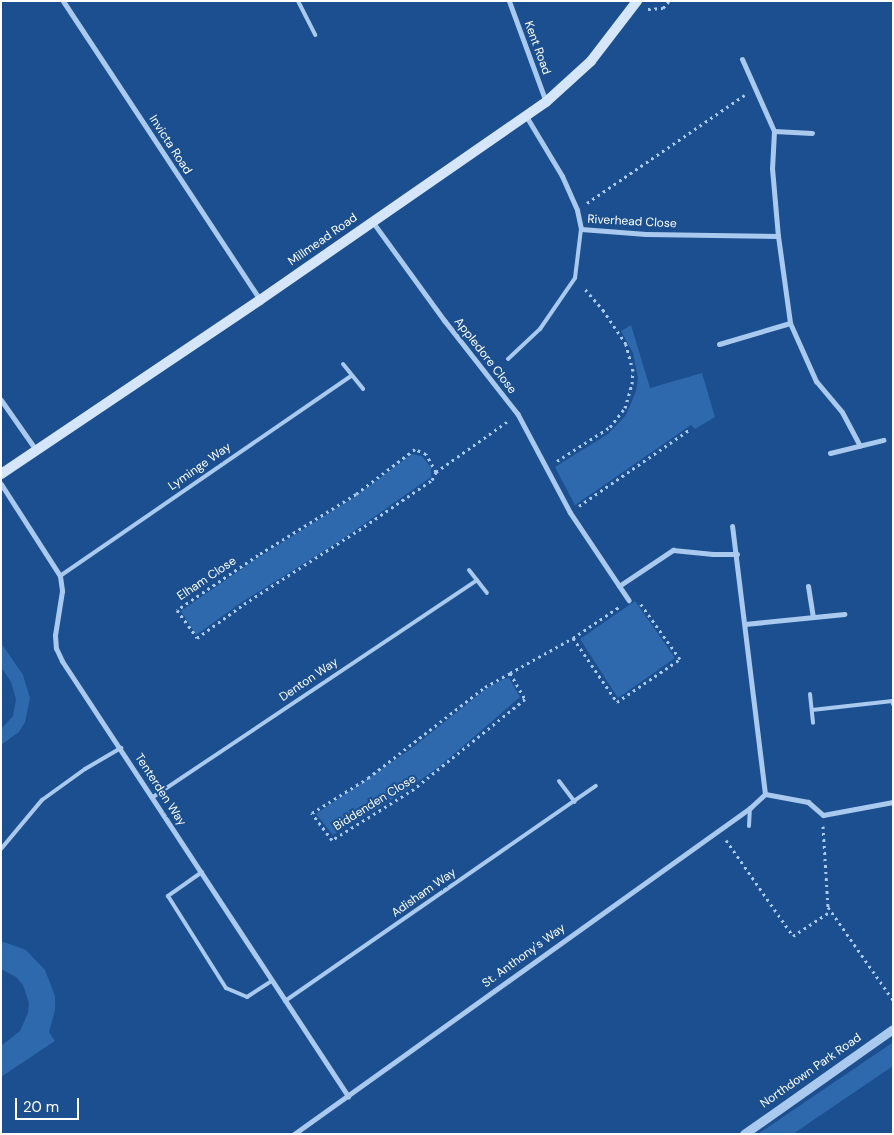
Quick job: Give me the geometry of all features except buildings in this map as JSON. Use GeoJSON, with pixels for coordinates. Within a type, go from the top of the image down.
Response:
{"type":"FeatureCollection","features":[{"type":"Feature","properties":{"kind":"main road","name":"Millmead Road"},"geometry":{"type":"LineString","coordinates":[[1,474],[260,300],[546,102],[591,61],[637,1]]}},
{"type":"Feature","properties":{"kind":"street","name":"Invicta Road"},"geometry":{"type":"LineString","coordinates":[[63,1],[260,300]]}},
{"type":"Feature","properties":{"kind":"street","name":"Kent Road"},"geometry":{"type":"LineString","coordinates":[[509,1],[546,102]]}},
{"type":"Feature","properties":{"kind":"street"},"geometry":{"type":"LineString","coordinates":[[742,59],[757,87],[774,131],[772,168],[778,236],[790,323],[816,381],[842,412],[860,446]]}},
{"type":"Feature","properties":{"kind":"street","name":"Riverhead Close"},"geometry":{"type":"LineString","coordinates":[[526,116],[562,176],[576,210],[581,229],[646,234],[778,236]]}},
{"type":"Feature","properties":{"kind":"street"},"geometry":{"type":"LineString","coordinates":[[774,131],[812,133]]}},
{"type":"Feature","properties":{"kind":"street","name":"Appledore Close"},"geometry":{"type":"LineString","coordinates":[[372,221],[445,321],[518,414],[570,512],[629,600]]}},
{"type":"Feature","properties":{"kind":"street"},"geometry":{"type":"LineString","coordinates":[[719,344],[790,323]]}},
{"type":"Feature","properties":{"kind":"street"},"geometry":{"type":"LineString","coordinates":[[1,400],[36,450]]}},
{"type":"Feature","properties":{"kind":"street"},"geometry":{"type":"LineString","coordinates":[[830,453],[883,440]]}},
{"type":"Feature","properties":{"kind":"street"},"geometry":{"type":"LineString","coordinates":[[1,484],[60,576]]}},
{"type":"Feature","properties":{"kind":"street"},"geometry":{"type":"LineString","coordinates":[[732,526],[737,554],[765,794],[808,802],[823,815],[893,802]]}},
{"type":"Feature","properties":{"kind":"street"},"geometry":{"type":"LineString","coordinates":[[619,586],[673,550],[737,554]]}},
{"type":"Feature","properties":{"kind":"street","name":"Tenterden Way"},"geometry":{"type":"LineString","coordinates":[[60,576],[62,591],[55,635],[56,648],[62,661],[121,748],[348,1096]]}},
{"type":"Feature","properties":{"kind":"street"},"geometry":{"type":"LineString","coordinates":[[808,586],[814,617]]}},
{"type":"Feature","properties":{"kind":"street"},"geometry":{"type":"LineString","coordinates":[[745,624],[844,614]]}},
{"type":"Feature","properties":{"kind":"street","name":"St. Anthony's Way"},"geometry":{"type":"LineString","coordinates":[[294,1134],[718,829],[750,808],[765,794]]}},
{"type":"Feature","properties":{"kind":"street","name":"Northdown Park Road"},"geometry":{"type":"LineString","coordinates":[[744,1134],[893,1029]]}},
{"type":"Feature","properties":{"kind":"lane"},"geometry":{"type":"LineString","coordinates":[[298,1],[315,35]]}},
{"type":"Feature","properties":{"kind":"lane"},"geometry":{"type":"LineString","coordinates":[[508,359],[540,329],[575,278],[581,229]]}},
{"type":"Feature","properties":{"kind":"lane"},"geometry":{"type":"LineString","coordinates":[[343,364],[363,389]]}},
{"type":"Feature","properties":{"kind":"lane","name":"Lyminge Way"},"geometry":{"type":"LineString","coordinates":[[60,576],[352,375]]}},
{"type":"Feature","properties":{"kind":"lane"},"geometry":{"type":"LineString","coordinates":[[469,570],[487,593]]}},
{"type":"Feature","properties":{"kind":"lane","name":"Denton Way"},"geometry":{"type":"LineString","coordinates":[[153,797],[476,580]]}},
{"type":"Feature","properties":{"kind":"lane"},"geometry":{"type":"LineString","coordinates":[[810,694],[813,723]]}},
{"type":"Feature","properties":{"kind":"lane"},"geometry":{"type":"LineString","coordinates":[[812,710],[892,701],[893,704]]}},
{"type":"Feature","properties":{"kind":"lane"},"geometry":{"type":"LineString","coordinates":[[1,849],[42,800],[121,748]]}},
{"type":"Feature","properties":{"kind":"lane"},"geometry":{"type":"LineString","coordinates":[[559,781],[575,802]]}},
{"type":"Feature","properties":{"kind":"lane","name":"Adisham Way"},"geometry":{"type":"LineString","coordinates":[[286,1001],[596,786]]}},
{"type":"Feature","properties":{"kind":"lane"},"geometry":{"type":"LineString","coordinates":[[749,826],[750,808]]}},
{"type":"Feature","properties":{"kind":"lane"},"geometry":{"type":"LineString","coordinates":[[202,872],[168,896],[226,988],[247,997],[272,980]]}},
{"type":"Feature","properties":{"kind":"path"},"geometry":{"type":"LineString","coordinates":[[576,210],[757,87]]}},
{"type":"Feature","properties":{"kind":"path"},"geometry":{"type":"LineString","coordinates":[[547,468],[610,427],[625,408],[632,384],[632,364],[626,344],[604,310],[575,278]]}},
{"type":"Feature","properties":{"kind":"path","name":"Elham Close"},"geometry":{"type":"LineString","coordinates":[[436,472],[426,454],[415,449],[356,494],[258,555],[177,610],[197,638],[244,604],[368,525],[432,480],[436,472],[518,414]]}},
{"type":"Feature","properties":{"kind":"path"},"geometry":{"type":"LineString","coordinates":[[570,512],[690,430]]}},
{"type":"Feature","properties":{"kind":"path"},"geometry":{"type":"LineString","coordinates":[[510,673],[573,638],[635,596],[680,659],[617,702],[573,638]]}},
{"type":"Feature","properties":{"kind":"path","name":"Biddenden Close"},"geometry":{"type":"LineString","coordinates":[[510,673],[525,699],[414,790],[332,840],[312,813],[368,778],[459,706],[485,687],[510,673]]}},
{"type":"Feature","properties":{"kind":"path"},"geometry":{"type":"LineString","coordinates":[[823,815],[828,907],[893,1000]]}},
{"type":"Feature","properties":{"kind":"path"},"geometry":{"type":"LineString","coordinates":[[718,829],[793,936],[831,911]]}},
{"type":"Feature","properties":{"kind":"shaded area"},"geometry":{"type":"Polygon","coordinates":[[[631,325],[650,388],[702,373],[715,417],[695,429],[691,425],[575,505],[555,467],[608,434],[626,415],[636,391],[638,378],[633,353],[621,331],[631,325]]]}},
{"type":"Feature","properties":{"kind":"shaded area"},"geometry":{"type":"Polygon","coordinates":[[[412,454],[422,456],[431,468],[431,477],[338,542],[242,602],[196,635],[181,611],[253,561],[356,496],[412,454]]]}},
{"type":"Feature","properties":{"kind":"shaded area"},"geometry":{"type":"Polygon","coordinates":[[[635,601],[675,658],[618,698],[580,639],[635,601]]]}},
{"type":"Feature","properties":{"kind":"shaded area"},"geometry":{"type":"Polygon","coordinates":[[[1,643],[23,675],[30,698],[25,722],[19,732],[1,745],[1,729],[13,716],[16,699],[11,682],[1,667],[1,643]]]}},
{"type":"Feature","properties":{"kind":"shaded area"},"geometry":{"type":"Polygon","coordinates":[[[509,678],[520,697],[440,766],[402,793],[333,835],[316,814],[411,749],[487,688],[509,678]]]}},
{"type":"Feature","properties":{"kind":"shaded area"},"geometry":{"type":"Polygon","coordinates":[[[1,941],[26,950],[45,970],[55,996],[55,1010],[49,1032],[55,1041],[1,1077],[1,1046],[20,1031],[28,1013],[29,1003],[23,985],[16,977],[1,969],[1,941]]]}},
{"type":"Feature","properties":{"kind":"shaded area"},"geometry":{"type":"Polygon","coordinates":[[[892,1043],[893,1066],[793,1134],[758,1134],[892,1043]]]}}]}
